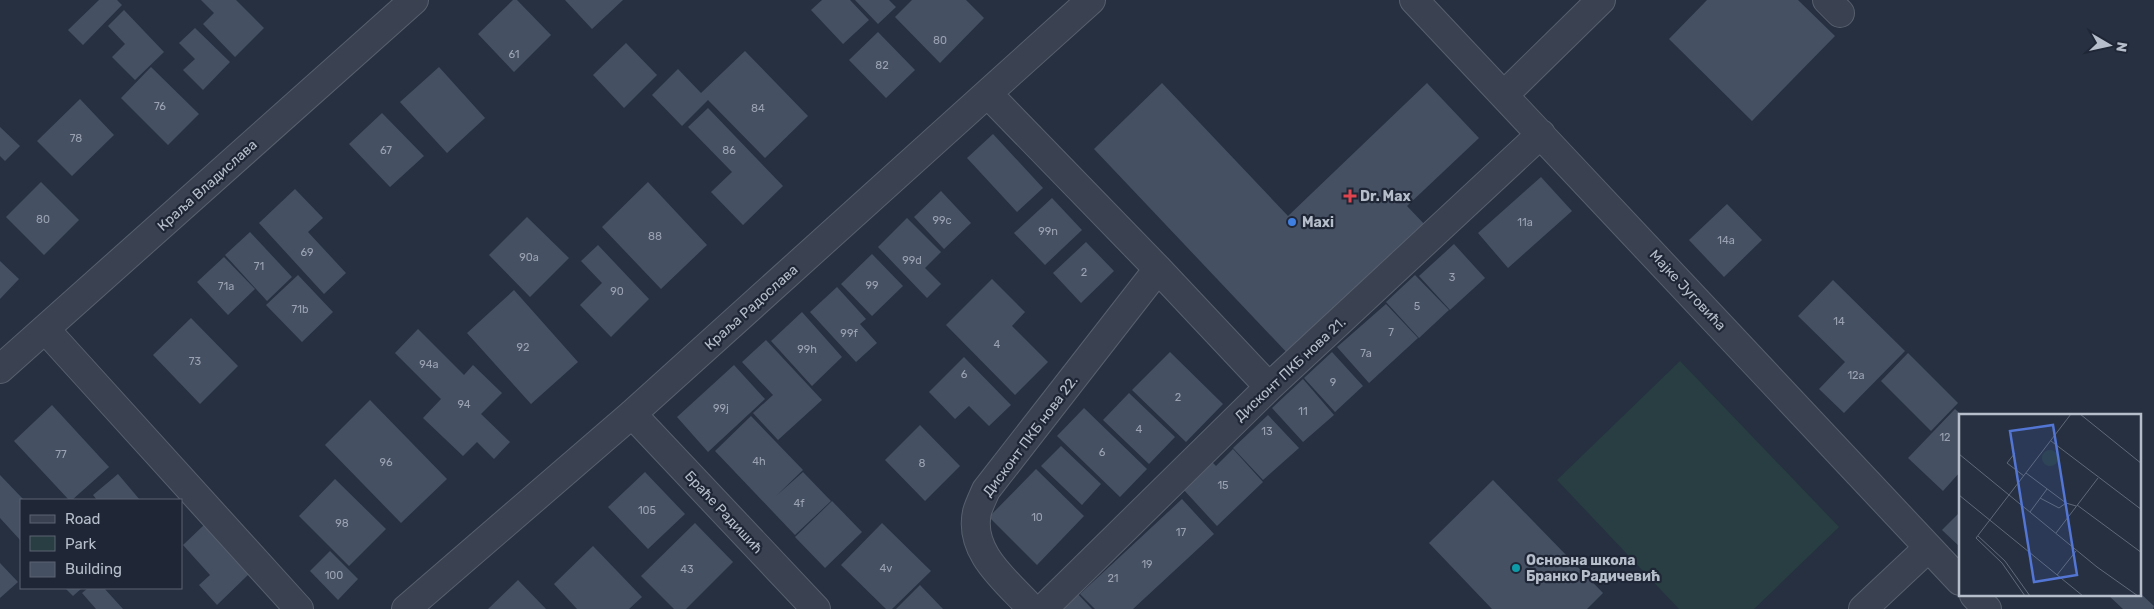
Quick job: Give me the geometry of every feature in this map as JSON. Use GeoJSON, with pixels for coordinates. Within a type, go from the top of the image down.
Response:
{"type":"FeatureCollection","features":[{"type":"Feature","properties":{"kind":"street","name":"Краља Владислава"},"geometry":{"type":"LineString","coordinates":[[0,369],[414,0]]}},
{"type":"Feature","properties":{"kind":"street","name":"Краља Радослава"},"geometry":{"type":"LineString","coordinates":[[406,609],[632,414],[1091,0]]}},
{"type":"Feature","properties":{"kind":"street","name":"Мајке Југовића"},"geometry":{"type":"LineString","coordinates":[[1414,0],[1959,580]]}},
{"type":"Feature","properties":{"kind":"street"},"geometry":{"type":"LineString","coordinates":[[1504,95],[1601,0]]}},
{"type":"Feature","properties":{"kind":"street"},"geometry":{"type":"LineString","coordinates":[[988,94],[1158,269],[1269,387]]}},
{"type":"Feature","properties":{"kind":"street","name":"Дисконт ПКБ нова 21."},"geometry":{"type":"LineString","coordinates":[[1043,609],[1269,387],[1541,134]]}},
{"type":"Feature","properties":{"kind":"street","name":"Дисконт ПКБ нова 22."},"geometry":{"type":"LineString","coordinates":[[1032,609],[984,556],[977,536],[977,512],[986,490],[1158,269]]}},
{"type":"Feature","properties":{"kind":"street"},"geometry":{"type":"LineString","coordinates":[[45,329],[299,609]]}},
{"type":"Feature","properties":{"kind":"street","name":"Браће Радишић"},"geometry":{"type":"LineString","coordinates":[[632,414],[816,609]]}},
{"type":"Feature","properties":{"kind":"street"},"geometry":{"type":"LineString","coordinates":[[1863,609],[1928,548]]}},
{"type":"Feature","properties":{"kind":"street"},"geometry":{"type":"LineString","coordinates":[[1975,596],[1987,609]]}},
{"type":"Feature","properties":{"kind":"green space"},"geometry":{"type":"Polygon","coordinates":[[[1680,361],[1839,527],[1754,609],[1679,609],[1557,480],[1680,361]]]}},
{"type":"Feature","properties":{"kind":"building"},"geometry":{"type":"Polygon","coordinates":[[[99,0],[117,0],[122,5],[83,45],[68,30],[99,0]]]}},
{"type":"Feature","properties":{"kind":"building"},"geometry":{"type":"Polygon","coordinates":[[[201,0],[236,0],[264,28],[235,57],[203,24],[214,13],[201,0]]]}},
{"type":"Feature","properties":{"kind":"building"},"geometry":{"type":"Polygon","coordinates":[[[513,0],[517,0],[551,35],[514,72],[478,34],[513,0]]]}},
{"type":"Feature","properties":{"kind":"building"},"geometry":{"type":"Polygon","coordinates":[[[565,0],[623,0],[592,29],[565,0]]]}},
{"type":"Feature","properties":{"kind":"building"},"geometry":{"type":"Polygon","coordinates":[[[822,0],[850,0],[869,20],[843,44],[811,10],[822,0]]]}},
{"type":"Feature","properties":{"kind":"building"},"geometry":{"type":"Polygon","coordinates":[[[855,0],[889,0],[896,7],[878,24],[855,0]]]}},
{"type":"Feature","properties":{"kind":"building"},"geometry":{"type":"Polygon","coordinates":[[[912,0],[966,0],[984,18],[940,63],[895,17],[912,0]]]}},
{"type":"Feature","properties":{"kind":"building"},"geometry":{"type":"Polygon","coordinates":[[[1707,0],[1798,0],[1835,36],[1752,121],[1669,39],[1707,0]]]}},
{"type":"Feature","properties":{"kind":"building"},"geometry":{"type":"Polygon","coordinates":[[[124,10],[164,52],[135,80],[112,57],[125,44],[108,26],[124,10]]]}},
{"type":"Feature","properties":{"kind":"building"},"geometry":{"type":"Polygon","coordinates":[[[195,28],[230,62],[203,90],[183,70],[195,59],[179,43],[195,28]]]}},
{"type":"Feature","properties":{"kind":"building"},"geometry":{"type":"Polygon","coordinates":[[[878,32],[915,70],[886,98],[849,60],[878,32]]]}},
{"type":"Feature","properties":{"kind":"building"},"geometry":{"type":"Polygon","coordinates":[[[626,43],[657,75],[624,108],[593,75],[626,43]]]}},
{"type":"Feature","properties":{"kind":"building"},"geometry":{"type":"Polygon","coordinates":[[[745,51],[808,116],[765,158],[708,100],[682,126],[652,95],[678,69],[701,93],[745,51]]]}},
{"type":"Feature","properties":{"kind":"building"},"geometry":{"type":"Polygon","coordinates":[[[151,67],[199,114],[168,145],[121,98],[151,67]]]}},
{"type":"Feature","properties":{"kind":"building"},"geometry":{"type":"Polygon","coordinates":[[[439,67],[485,118],[447,153],[400,102],[439,67]]]}},
{"type":"Feature","properties":{"kind":"building","name":"Maxi"},"geometry":{"type":"Polygon","coordinates":[[[1162,83],[1288,216],[1427,83],[1479,138],[1407,206],[1427,227],[1291,357],[1094,149],[1162,83]]]}},
{"type":"Feature","properties":{"kind":"building"},"geometry":{"type":"Polygon","coordinates":[[[80,99],[114,135],[72,176],[37,141],[80,99]]]}},
{"type":"Feature","properties":{"kind":"building"},"geometry":{"type":"Polygon","coordinates":[[[708,108],[783,186],[743,225],[711,192],[732,172],[688,127],[708,108]]]}},
{"type":"Feature","properties":{"kind":"building"},"geometry":{"type":"Polygon","coordinates":[[[382,113],[424,156],[390,187],[349,144],[382,113]]]}},
{"type":"Feature","properties":{"kind":"building"},"geometry":{"type":"Polygon","coordinates":[[[0,127],[20,146],[5,161],[0,156],[0,127]]]}},
{"type":"Feature","properties":{"kind":"building"},"geometry":{"type":"Polygon","coordinates":[[[993,134],[1043,188],[1017,212],[967,158],[993,134]]]}},
{"type":"Feature","properties":{"kind":"building"},"geometry":{"type":"Polygon","coordinates":[[[1541,177],[1572,211],[1508,268],[1478,233],[1541,177]]]}},
{"type":"Feature","properties":{"kind":"building"},"geometry":{"type":"Polygon","coordinates":[[[41,182],[79,220],[44,255],[6,217],[41,182]]]}},
{"type":"Feature","properties":{"kind":"building"},"geometry":{"type":"Polygon","coordinates":[[[648,182],[707,245],[661,289],[602,227],[648,182]]]}},
{"type":"Feature","properties":{"kind":"building"},"geometry":{"type":"Polygon","coordinates":[[[295,189],[323,218],[308,232],[346,273],[324,294],[259,223],[295,189]]]}},
{"type":"Feature","properties":{"kind":"building"},"geometry":{"type":"Polygon","coordinates":[[[941,191],[971,223],[944,249],[914,217],[941,191]]]}},
{"type":"Feature","properties":{"kind":"building"},"geometry":{"type":"Polygon","coordinates":[[[1052,198],[1082,230],[1045,265],[1014,233],[1052,198]]]}},
{"type":"Feature","properties":{"kind":"building"},"geometry":{"type":"Polygon","coordinates":[[[1727,204],[1762,240],[1724,277],[1689,240],[1727,204]]]}},
{"type":"Feature","properties":{"kind":"building"},"geometry":{"type":"Polygon","coordinates":[[[527,217],[569,258],[530,297],[489,255],[527,217]]]}},
{"type":"Feature","properties":{"kind":"building"},"geometry":{"type":"Polygon","coordinates":[[[907,218],[941,252],[925,268],[941,284],[927,298],[878,247],[907,218]]]}},
{"type":"Feature","properties":{"kind":"building"},"geometry":{"type":"Polygon","coordinates":[[[250,232],[292,277],[267,301],[225,255],[250,232]]]}},
{"type":"Feature","properties":{"kind":"building"},"geometry":{"type":"Polygon","coordinates":[[[1086,242],[1114,271],[1081,303],[1053,273],[1086,242]]]}},
{"type":"Feature","properties":{"kind":"building"},"geometry":{"type":"Polygon","coordinates":[[[1454,244],[1485,278],[1450,310],[1419,276],[1454,244]]]}},
{"type":"Feature","properties":{"kind":"building"},"geometry":{"type":"Polygon","coordinates":[[[598,245],[649,299],[611,337],[580,305],[602,283],[581,261],[598,245]]]}},
{"type":"Feature","properties":{"kind":"building"},"geometry":{"type":"Polygon","coordinates":[[[872,254],[903,286],[872,316],[841,284],[872,254]]]}},
{"type":"Feature","properties":{"kind":"building"},"geometry":{"type":"Polygon","coordinates":[[[224,257],[255,289],[228,315],[197,282],[224,257]]]}},
{"type":"Feature","properties":{"kind":"building"},"geometry":{"type":"Polygon","coordinates":[[[0,261],[19,279],[0,299],[0,261]]]}},
{"type":"Feature","properties":{"kind":"building"},"geometry":{"type":"Polygon","coordinates":[[[298,275],[333,312],[302,342],[266,305],[298,275]]]}},
{"type":"Feature","properties":{"kind":"building"},"geometry":{"type":"Polygon","coordinates":[[[1415,275],[1449,310],[1419,338],[1386,302],[1415,275]]]}},
{"type":"Feature","properties":{"kind":"building"},"geometry":{"type":"Polygon","coordinates":[[[992,279],[1025,312],[1012,326],[1048,362],[1015,395],[946,325],[992,279]]]}},
{"type":"Feature","properties":{"kind":"building"},"geometry":{"type":"Polygon","coordinates":[[[1833,280],[1905,351],[1844,413],[1819,389],[1845,362],[1798,316],[1833,280]]]}},
{"type":"Feature","properties":{"kind":"building"},"geometry":{"type":"Polygon","coordinates":[[[837,287],[866,319],[860,324],[877,343],[856,362],[810,312],[837,287]]]}},
{"type":"Feature","properties":{"kind":"building"},"geometry":{"type":"Polygon","coordinates":[[[514,290],[578,362],[531,404],[467,333],[514,290]]]}},
{"type":"Feature","properties":{"kind":"building"},"geometry":{"type":"Polygon","coordinates":[[[1386,304],[1418,338],[1369,383],[1337,347],[1386,304]]]}},
{"type":"Feature","properties":{"kind":"building"},"geometry":{"type":"Polygon","coordinates":[[[802,312],[842,357],[812,386],[771,341],[802,312]]]}},
{"type":"Feature","properties":{"kind":"building"},"geometry":{"type":"Polygon","coordinates":[[[191,318],[238,366],[200,404],[153,355],[191,318]]]}},
{"type":"Feature","properties":{"kind":"building"},"geometry":{"type":"Polygon","coordinates":[[[418,329],[464,375],[473,365],[502,393],[481,414],[510,442],[494,459],[477,442],[463,456],[423,418],[441,399],[395,353],[418,329]]]}},
{"type":"Feature","properties":{"kind":"building"},"geometry":{"type":"Polygon","coordinates":[[[766,340],[822,400],[778,440],[753,413],[773,395],[742,362],[766,340]]]}},
{"type":"Feature","properties":{"kind":"building"},"geometry":{"type":"Polygon","coordinates":[[[1170,352],[1223,404],[1186,442],[1132,390],[1170,352]]]}},
{"type":"Feature","properties":{"kind":"building"},"geometry":{"type":"Polygon","coordinates":[[[1332,352],[1363,386],[1335,412],[1304,378],[1332,352]]]}},
{"type":"Feature","properties":{"kind":"building"},"geometry":{"type":"Polygon","coordinates":[[[1908,353],[1958,403],[1931,431],[1881,381],[1908,353]]]}},
{"type":"Feature","properties":{"kind":"building"},"geometry":{"type":"Polygon","coordinates":[[[964,357],[1011,405],[989,426],[969,406],[955,419],[929,392],[964,357]]]}},
{"type":"Feature","properties":{"kind":"building"},"geometry":{"type":"Polygon","coordinates":[[[734,365],[765,399],[708,452],[677,417],[734,365]]]}},
{"type":"Feature","properties":{"kind":"building"},"geometry":{"type":"Polygon","coordinates":[[[1303,379],[1334,415],[1303,442],[1272,408],[1303,379]]]}},
{"type":"Feature","properties":{"kind":"building"},"geometry":{"type":"Polygon","coordinates":[[[1129,393],[1175,437],[1149,464],[1103,420],[1129,393]]]}},
{"type":"Feature","properties":{"kind":"building"},"geometry":{"type":"Polygon","coordinates":[[[370,400],[447,479],[401,523],[325,445],[370,400]]]}},
{"type":"Feature","properties":{"kind":"building"},"geometry":{"type":"Polygon","coordinates":[[[52,405],[109,467],[73,499],[68,499],[14,441],[52,405]]]}},
{"type":"Feature","properties":{"kind":"building"},"geometry":{"type":"Polygon","coordinates":[[[1084,408],[1147,469],[1120,497],[1057,436],[1084,408]]]}},
{"type":"Feature","properties":{"kind":"building"},"geometry":{"type":"Polygon","coordinates":[[[1955,409],[1961,414],[1959,414],[1959,473],[1943,491],[1908,458],[1955,409]]]}},
{"type":"Feature","properties":{"kind":"building"},"geometry":{"type":"Polygon","coordinates":[[[1268,415],[1299,448],[1263,480],[1233,448],[1268,415]]]}},
{"type":"Feature","properties":{"kind":"building"},"geometry":{"type":"Polygon","coordinates":[[[751,416],[803,470],[776,496],[803,472],[831,501],[795,535],[715,451],[751,416]]]}},
{"type":"Feature","properties":{"kind":"building"},"geometry":{"type":"Polygon","coordinates":[[[920,425],[960,466],[925,501],[885,460],[920,425]]]}},
{"type":"Feature","properties":{"kind":"building"},"geometry":{"type":"Polygon","coordinates":[[[1061,446],[1101,484],[1082,505],[1041,466],[1061,446]]]}},
{"type":"Feature","properties":{"kind":"building"},"geometry":{"type":"Polygon","coordinates":[[[1233,449],[1263,482],[1217,526],[1183,489],[1212,462],[1216,466],[1233,449]]]}},
{"type":"Feature","properties":{"kind":"building"},"geometry":{"type":"Polygon","coordinates":[[[1036,469],[1084,516],[1037,565],[989,517],[1036,469]]]}},
{"type":"Feature","properties":{"kind":"building"},"geometry":{"type":"Polygon","coordinates":[[[645,472],[685,514],[648,549],[608,507],[645,472]]]}},
{"type":"Feature","properties":{"kind":"building"},"geometry":{"type":"Polygon","coordinates":[[[118,474],[139,499],[96,499],[93,495],[118,474]]]}},
{"type":"Feature","properties":{"kind":"building"},"geometry":{"type":"Polygon","coordinates":[[[0,475],[23,499],[20,499],[20,540],[0,518],[0,475]]]}},
{"type":"Feature","properties":{"kind":"building"},"geometry":{"type":"Polygon","coordinates":[[[335,479],[386,529],[349,566],[299,516],[335,479]]]}},
{"type":"Feature","properties":{"kind":"building","name":"Основна школа Бранко Радичевић"},"geometry":{"type":"Polygon","coordinates":[[[1493,480],[1603,593],[1587,609],[1492,609],[1429,543],[1493,480]]]}},
{"type":"Feature","properties":{"kind":"building"},"geometry":{"type":"Polygon","coordinates":[[[1182,499],[1214,534],[1133,609],[1095,609],[1080,594],[1182,499]]]}},
{"type":"Feature","properties":{"kind":"building"},"geometry":{"type":"Polygon","coordinates":[[[832,501],[862,532],[825,568],[795,537],[832,501]]]}},
{"type":"Feature","properties":{"kind":"building"},"geometry":{"type":"Polygon","coordinates":[[[1959,513],[1959,546],[1942,530],[1959,513]]]}},
{"type":"Feature","properties":{"kind":"building"},"geometry":{"type":"Polygon","coordinates":[[[695,523],[733,562],[686,609],[674,609],[641,576],[695,523]]]}},
{"type":"Feature","properties":{"kind":"building"},"geometry":{"type":"Polygon","coordinates":[[[882,523],[931,571],[892,609],[886,609],[841,565],[882,523]]]}},
{"type":"Feature","properties":{"kind":"building"},"geometry":{"type":"Polygon","coordinates":[[[204,525],[249,574],[217,605],[199,585],[210,575],[183,545],[204,525]]]}},
{"type":"Feature","properties":{"kind":"building"},"geometry":{"type":"Polygon","coordinates":[[[593,546],[642,597],[629,609],[577,609],[554,584],[593,546]]]}},
{"type":"Feature","properties":{"kind":"building"},"geometry":{"type":"Polygon","coordinates":[[[330,551],[358,579],[338,600],[310,571],[330,551]]]}},
{"type":"Feature","properties":{"kind":"building"},"geometry":{"type":"Polygon","coordinates":[[[0,563],[18,582],[0,598],[0,563]]]}},
{"type":"Feature","properties":{"kind":"building"},"geometry":{"type":"Polygon","coordinates":[[[518,580],[546,609],[488,609],[518,580]]]}},
{"type":"Feature","properties":{"kind":"building"},"geometry":{"type":"Polygon","coordinates":[[[920,585],[943,609],[896,609],[920,585]]]}},
{"type":"Feature","properties":{"kind":"building"},"geometry":{"type":"Polygon","coordinates":[[[66,589],[81,589],[73,596],[66,589]]]}},
{"type":"Feature","properties":{"kind":"building"},"geometry":{"type":"Polygon","coordinates":[[[87,589],[105,589],[123,609],[96,609],[82,593],[87,589]]]}},
{"type":"Feature","properties":{"kind":"building"},"geometry":{"type":"Polygon","coordinates":[[[1076,592],[1092,609],[1058,609],[1076,592]]]}},
{"type":"Feature","properties":{"kind":"building"},"geometry":{"type":"Polygon","coordinates":[[[2142,595],[2154,606],[2153,609],[2123,609],[2109,596],[2142,595]]]}},
{"type":"Feature","properties":{"kind":"place","name":"Dr. Max"},"geometry":{"type":"Point","coordinates":[1350,196]}},
{"type":"Feature","properties":{"kind":"place","name":"Maxi"},"geometry":{"type":"Point","coordinates":[1292,222]}},
{"type":"Feature","properties":{"kind":"place","name":"Основна школа Бранко Радичевић"},"geometry":{"type":"Point","coordinates":[1516,568]}}]}
